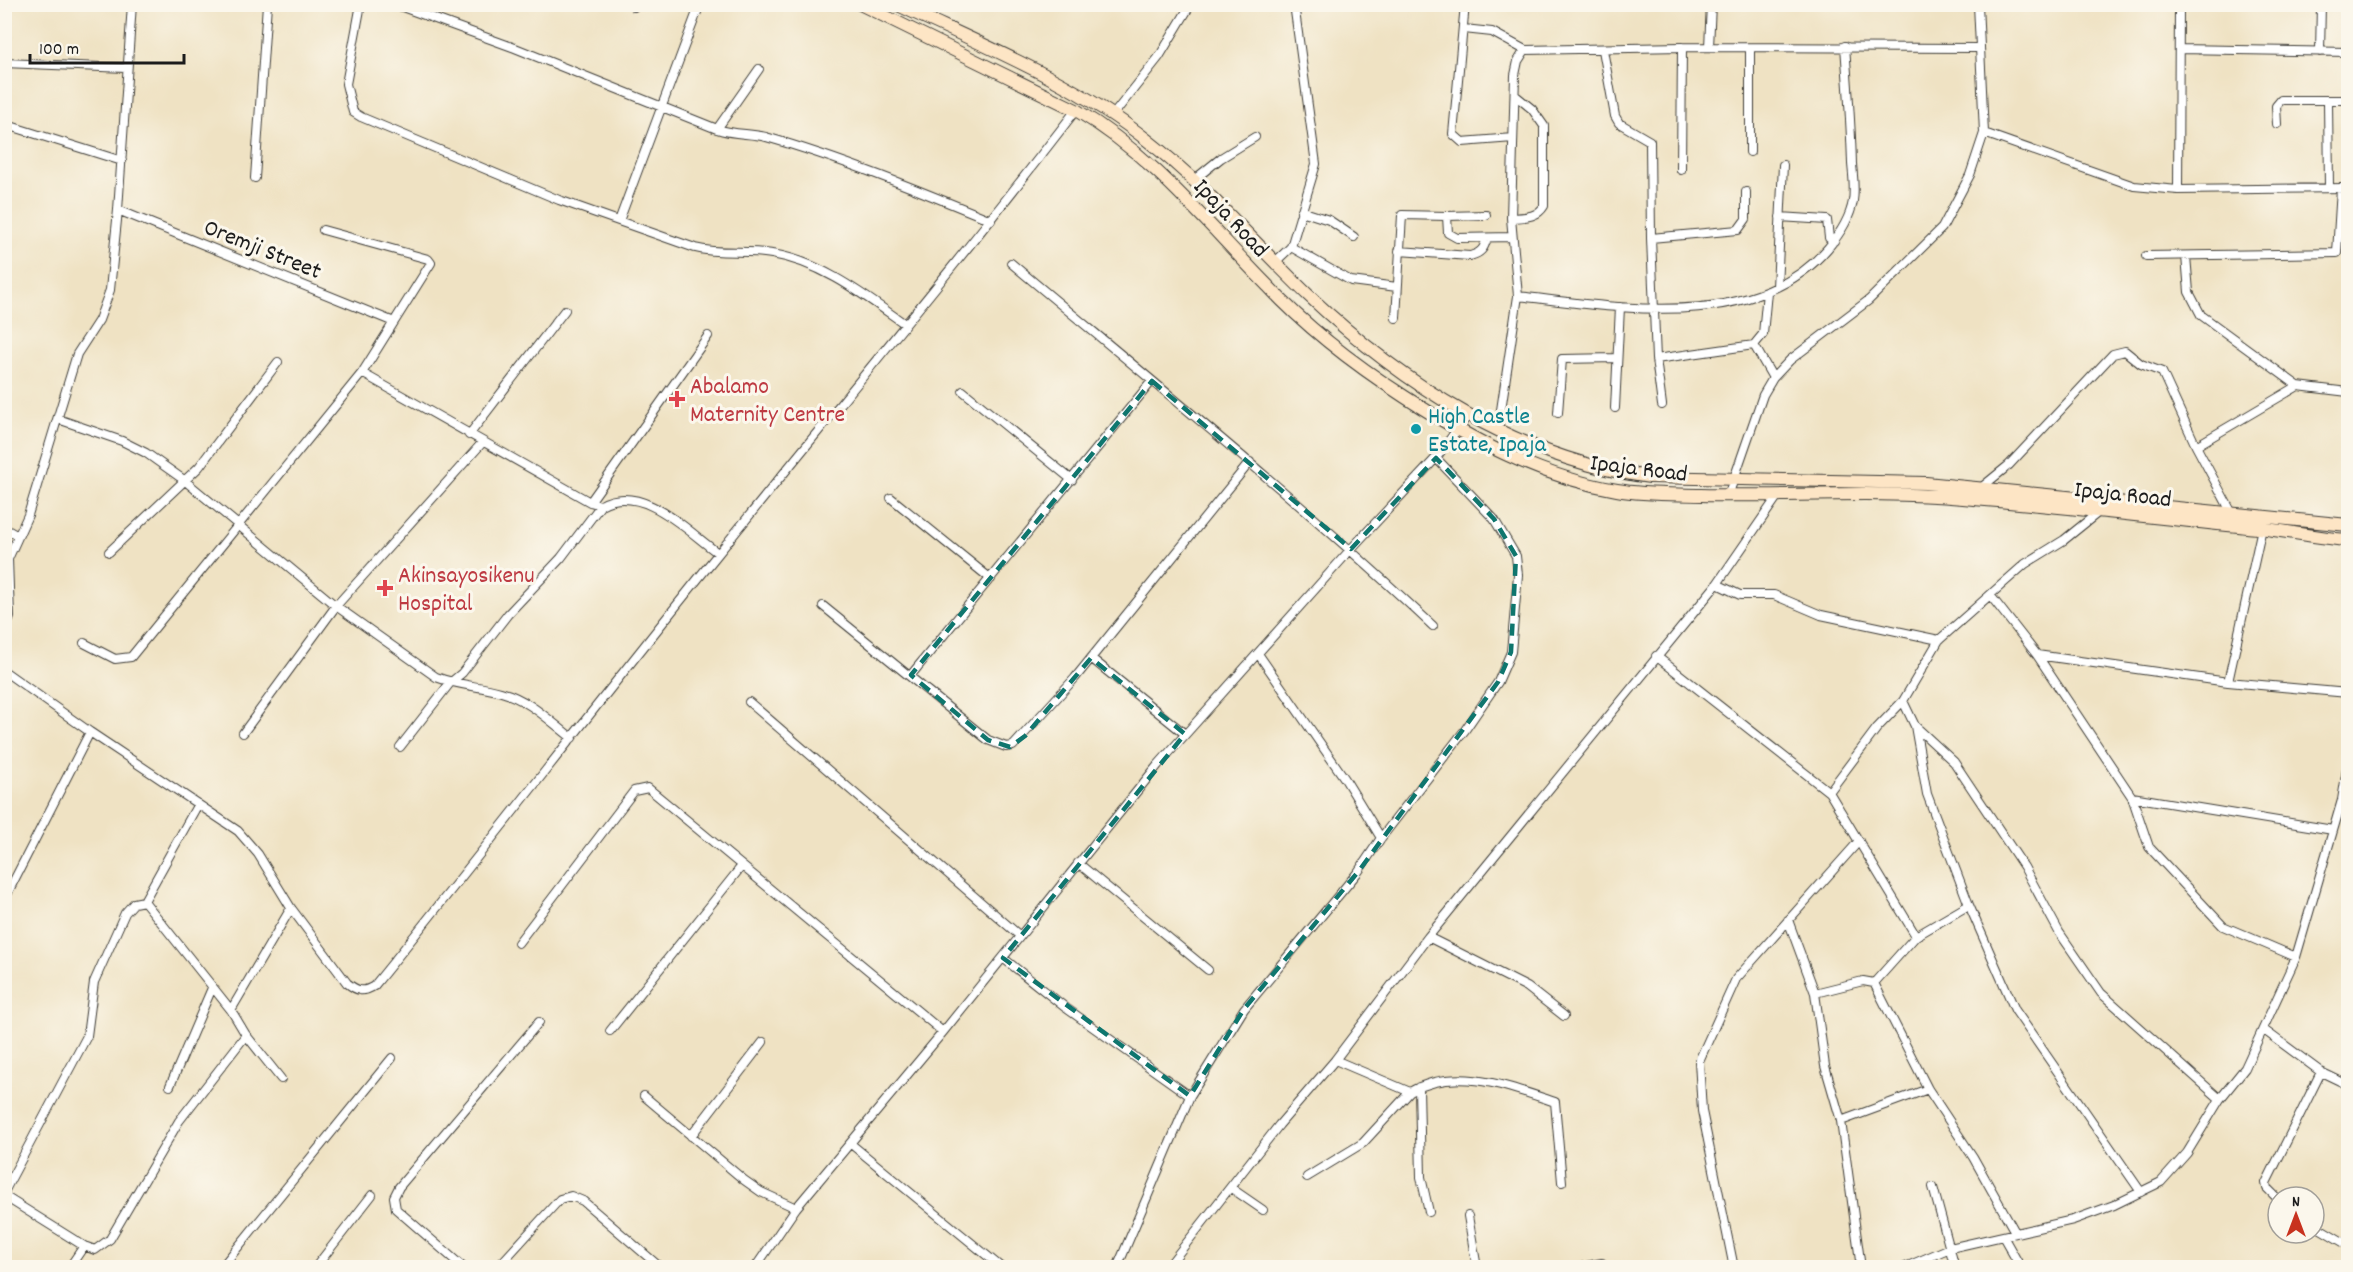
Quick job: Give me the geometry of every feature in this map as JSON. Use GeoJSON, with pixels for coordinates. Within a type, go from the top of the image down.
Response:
{"type":"FeatureCollection","features":[{"type":"Feature","properties":{"kind":"main road","name":"Ipaja Road"},"geometry":{"type":"LineString","coordinates":[[860,4],[1076,110],[1103,127],[1162,173],[1269,288],[1322,335],[1381,381],[1457,429],[1520,461],[1586,483],[1644,493],[1777,497],[1916,494],[2262,528],[2349,540]]}},
{"type":"Feature","properties":{"kind":"main road","name":"Ipaja Road"},"geometry":{"type":"LineString","coordinates":[[896,4],[920,10],[1070,89],[1113,115],[1195,179],[1217,206],[1323,308],[1385,358],[1468,415],[1563,459],[1622,474],[1650,477],[1926,483],[2349,525]]}},
{"type":"Feature","properties":{"kind":"street"},"geometry":{"type":"LineString","coordinates":[[4,633],[10,616],[8,559],[28,516],[77,354],[99,320],[110,290],[122,161],[126,68],[132,4]]}},
{"type":"Feature","properties":{"kind":"street"},"geometry":{"type":"LineString","coordinates":[[255,178],[267,4]]}},
{"type":"Feature","properties":{"kind":"street"},"geometry":{"type":"LineString","coordinates":[[361,4],[346,84],[353,112],[381,126],[559,200],[619,221],[712,252],[770,253],[812,265],[858,291],[905,324]]}},
{"type":"Feature","properties":{"kind":"street"},"geometry":{"type":"LineString","coordinates":[[394,4],[514,48],[717,129],[736,135],[755,135],[777,141],[902,183],[992,220]]}},
{"type":"Feature","properties":{"kind":"street"},"geometry":{"type":"LineString","coordinates":[[619,221],[700,4]]}},
{"type":"Feature","properties":{"kind":"street"},"geometry":{"type":"LineString","coordinates":[[1113,115],[1159,57],[1191,4]]}},
{"type":"Feature","properties":{"kind":"street"},"geometry":{"type":"LineString","coordinates":[[1275,262],[1291,247],[1316,164],[1294,4]]}},
{"type":"Feature","properties":{"kind":"street"},"geometry":{"type":"LineString","coordinates":[[1465,4],[1453,134],[1462,142],[1513,138]]}},
{"type":"Feature","properties":{"kind":"street"},"geometry":{"type":"LineString","coordinates":[[1709,47],[1712,4]]}},
{"type":"Feature","properties":{"kind":"street"},"geometry":{"type":"LineString","coordinates":[[1728,496],[1763,395],[1773,378],[1790,360],[1869,300],[1942,228],[1970,175],[1984,133],[1978,4]]}},
{"type":"Feature","properties":{"kind":"street"},"geometry":{"type":"LineString","coordinates":[[2178,190],[2179,4]]}},
{"type":"Feature","properties":{"kind":"street"},"geometry":{"type":"LineString","coordinates":[[2320,52],[2321,4]]}},
{"type":"Feature","properties":{"kind":"street"},"geometry":{"type":"LineString","coordinates":[[1464,29],[1492,32],[1525,50],[1603,50],[1682,46],[1979,48]]}},
{"type":"Feature","properties":{"kind":"street"},"geometry":{"type":"LineString","coordinates":[[1681,170],[1682,46]]}},
{"type":"Feature","properties":{"kind":"street"},"geometry":{"type":"LineString","coordinates":[[1518,296],[1655,311],[1752,299],[1819,259],[1844,226],[1853,200],[1845,46]]}},
{"type":"Feature","properties":{"kind":"street"},"geometry":{"type":"LineString","coordinates":[[1750,48],[1750,152]]}},
{"type":"Feature","properties":{"kind":"street"},"geometry":{"type":"LineString","coordinates":[[2179,49],[2349,52]]}},
{"type":"Feature","properties":{"kind":"street"},"geometry":{"type":"LineString","coordinates":[[1498,430],[1518,296],[1511,218],[1513,138],[1518,61],[1525,50]]}},
{"type":"Feature","properties":{"kind":"street"},"geometry":{"type":"LineString","coordinates":[[1603,50],[1615,116],[1619,123],[1650,141],[1656,359],[1662,405]]}},
{"type":"Feature","properties":{"kind":"street"},"geometry":{"type":"LineString","coordinates":[[4,63],[126,68]]}},
{"type":"Feature","properties":{"kind":"street"},"geometry":{"type":"LineString","coordinates":[[717,129],[759,69]]}},
{"type":"Feature","properties":{"kind":"street"},"geometry":{"type":"LineString","coordinates":[[1511,218],[1530,217],[1540,212],[1544,206],[1544,126],[1532,109],[1516,96]]}},
{"type":"Feature","properties":{"kind":"street"},"geometry":{"type":"LineString","coordinates":[[2277,124],[2276,106],[2281,100],[2349,100]]}},
{"type":"Feature","properties":{"kind":"street"},"geometry":{"type":"LineString","coordinates":[[2328,100],[2329,188]]}},
{"type":"Feature","properties":{"kind":"street"},"geometry":{"type":"LineString","coordinates":[[4,671],[90,732],[238,831],[258,854],[291,908],[347,983],[356,990],[366,991],[374,986],[718,553],[992,220],[1076,110]]}},
{"type":"Feature","properties":{"kind":"street"},"geometry":{"type":"LineString","coordinates":[[4,124],[122,161]]}},
{"type":"Feature","properties":{"kind":"street"},"geometry":{"type":"LineString","coordinates":[[1984,133],[2134,186],[2178,190],[2344,188],[2337,253],[2146,256]]}},
{"type":"Feature","properties":{"kind":"street"},"geometry":{"type":"LineString","coordinates":[[1195,179],[1221,158],[1255,137]]}},
{"type":"Feature","properties":{"kind":"street"},"geometry":{"type":"LineString","coordinates":[[1777,286],[1783,165]]}},
{"type":"Feature","properties":{"kind":"street"},"geometry":{"type":"LineString","coordinates":[[1651,238],[1738,230],[1746,219],[1746,192]]}},
{"type":"Feature","properties":{"kind":"street","name":"Oremji Street"},"geometry":{"type":"LineString","coordinates":[[118,210],[394,322]]}},
{"type":"Feature","properties":{"kind":"street"},"geometry":{"type":"LineString","coordinates":[[1300,211],[1329,220],[1354,237]]}},
{"type":"Feature","properties":{"kind":"street"},"geometry":{"type":"LineString","coordinates":[[1396,318],[1402,215],[1486,215]]}},
{"type":"Feature","properties":{"kind":"street"},"geometry":{"type":"LineString","coordinates":[[1447,216],[1448,233],[1452,236],[1512,237]]}},
{"type":"Feature","properties":{"kind":"street"},"geometry":{"type":"LineString","coordinates":[[1780,217],[1827,220],[1829,238],[1834,241]]}},
{"type":"Feature","properties":{"kind":"street"},"geometry":{"type":"LineString","coordinates":[[84,643],[115,659],[132,657],[362,373],[431,263],[428,259],[323,230]]}},
{"type":"Feature","properties":{"kind":"street"},"geometry":{"type":"LineString","coordinates":[[1399,251],[1470,256],[1479,254],[1485,247],[1487,238]]}},
{"type":"Feature","properties":{"kind":"street"},"geometry":{"type":"LineString","coordinates":[[1291,247],[1352,281],[1397,287]]}},
{"type":"Feature","properties":{"kind":"street"},"geometry":{"type":"LineString","coordinates":[[2186,256],[2189,292],[2201,315],[2298,386],[2349,392]]}},
{"type":"Feature","properties":{"kind":"street"},"geometry":{"type":"LineString","coordinates":[[1011,263],[1250,462],[1351,549],[1433,626]]}},
{"type":"Feature","properties":{"kind":"street"},"geometry":{"type":"LineString","coordinates":[[1656,359],[1754,345],[1763,334],[1767,292]]}},
{"type":"Feature","properties":{"kind":"street"},"geometry":{"type":"LineString","coordinates":[[1614,408],[1620,307]]}},
{"type":"Feature","properties":{"kind":"street"},"geometry":{"type":"LineString","coordinates":[[469,435],[565,310]]}},
{"type":"Feature","properties":{"kind":"street"},"geometry":{"type":"LineString","coordinates":[[590,502],[708,336]]}},
{"type":"Feature","properties":{"kind":"street"},"geometry":{"type":"LineString","coordinates":[[1754,345],[1773,378]]}},
{"type":"Feature","properties":{"kind":"street"},"geometry":{"type":"LineString","coordinates":[[1982,487],[2017,458],[2113,354],[2125,351],[2141,364],[2162,372],[2196,446],[2232,512],[2237,526]]}},
{"type":"Feature","properties":{"kind":"street"},"geometry":{"type":"LineString","coordinates":[[1558,413],[1562,359],[1616,358]]}},
{"type":"Feature","properties":{"kind":"street"},"geometry":{"type":"LineString","coordinates":[[110,552],[199,466],[278,362]]}},
{"type":"Feature","properties":{"kind":"street"},"geometry":{"type":"LineString","coordinates":[[362,373],[482,443],[590,502],[601,505]]}},
{"type":"Feature","properties":{"kind":"street"},"geometry":{"type":"LineString","coordinates":[[910,675],[1152,381]]}},
{"type":"Feature","properties":{"kind":"street"},"geometry":{"type":"LineString","coordinates":[[2196,446],[2298,386]]}},
{"type":"Feature","properties":{"kind":"street"},"geometry":{"type":"LineString","coordinates":[[963,391],[1072,480]]}},
{"type":"Feature","properties":{"kind":"street"},"geometry":{"type":"LineString","coordinates":[[755,1268],[796,1208],[943,1032],[1185,734],[1259,656],[1351,549],[1436,458],[1468,415]]}},
{"type":"Feature","properties":{"kind":"street"},"geometry":{"type":"LineString","coordinates":[[58,419],[133,446],[184,480],[336,606],[436,677],[502,692],[521,700],[573,738]]}},
{"type":"Feature","properties":{"kind":"street"},"geometry":{"type":"LineString","coordinates":[[243,733],[336,606],[482,443]]}},
{"type":"Feature","properties":{"kind":"street"},"geometry":{"type":"LineString","coordinates":[[1117,1268],[1190,1096],[1244,1009],[1358,872],[1381,838],[1465,730],[1498,682],[1510,652],[1515,623],[1518,576],[1516,556],[1494,519],[1436,458]]}},
{"type":"Feature","properties":{"kind":"street"},"geometry":{"type":"LineString","coordinates":[[823,606],[988,740],[1010,747],[1017,745],[1091,658],[1250,462]]}},
{"type":"Feature","properties":{"kind":"street"},"geometry":{"type":"LineString","coordinates":[[1167,1268],[1232,1188],[1279,1125],[1335,1060],[1428,937],[1717,584],[1777,497]]}},
{"type":"Feature","properties":{"kind":"street"},"geometry":{"type":"LineString","coordinates":[[400,747],[450,682],[462,673],[508,614],[561,558],[601,505],[613,498],[645,502],[718,553]]}},
{"type":"Feature","properties":{"kind":"street"},"geometry":{"type":"LineString","coordinates":[[891,498],[991,579]]}},
{"type":"Feature","properties":{"kind":"street"},"geometry":{"type":"LineString","coordinates":[[1829,792],[1877,728],[1904,701],[1939,640],[2025,564],[2064,540],[2100,511]]}},
{"type":"Feature","properties":{"kind":"street"},"geometry":{"type":"LineString","coordinates":[[4,528],[18,536]]}},
{"type":"Feature","properties":{"kind":"street"},"geometry":{"type":"LineString","coordinates":[[2228,681],[2262,528]]}},
{"type":"Feature","properties":{"kind":"street"},"geometry":{"type":"LineString","coordinates":[[1717,584],[1740,595],[1774,596],[1821,615],[1939,640]]}},
{"type":"Feature","properties":{"kind":"street"},"geometry":{"type":"LineString","coordinates":[[1990,595],[2037,656],[2132,797],[2149,847],[2223,927],[2296,957]]}},
{"type":"Feature","properties":{"kind":"street"},"geometry":{"type":"LineString","coordinates":[[1259,656],[1345,779],[1381,838]]}},
{"type":"Feature","properties":{"kind":"street"},"geometry":{"type":"LineString","coordinates":[[1656,656],[1829,792],[1916,936]]}},
{"type":"Feature","properties":{"kind":"street"},"geometry":{"type":"LineString","coordinates":[[2037,656],[2228,681],[2349,693]]}},
{"type":"Feature","properties":{"kind":"street"},"geometry":{"type":"LineString","coordinates":[[1091,658],[1185,734]]}},
{"type":"Feature","properties":{"kind":"street"},"geometry":{"type":"LineString","coordinates":[[1904,701],[1915,726],[1927,794],[1969,905],[2015,1010],[2141,1192]]}},
{"type":"Feature","properties":{"kind":"street"},"geometry":{"type":"LineString","coordinates":[[748,702],[1020,936]]}},
{"type":"Feature","properties":{"kind":"street"},"geometry":{"type":"LineString","coordinates":[[1915,726],[1954,762],[2024,867],[2059,932],[2101,993],[2220,1099]]}},
{"type":"Feature","properties":{"kind":"street"},"geometry":{"type":"LineString","coordinates":[[4,900],[90,732]]}},
{"type":"Feature","properties":{"kind":"street"},"geometry":{"type":"LineString","coordinates":[[1902,1268],[1950,1248],[2004,1238],[2015,1232],[2073,1220],[2114,1205],[2161,1182],[2187,1153],[2220,1099],[2245,1068],[2296,957],[2333,830],[2345,802],[2349,762]]}},
{"type":"Feature","properties":{"kind":"street"},"geometry":{"type":"LineString","coordinates":[[518,943],[634,791],[648,788],[943,1032]]}},
{"type":"Feature","properties":{"kind":"street"},"geometry":{"type":"LineString","coordinates":[[2132,797],[2333,830]]}},
{"type":"Feature","properties":{"kind":"street"},"geometry":{"type":"LineString","coordinates":[[198,804],[144,901],[134,903],[125,913],[94,982],[87,1036],[4,1194],[84,1246],[95,1250],[110,1239],[179,1121],[246,1035]]}},
{"type":"Feature","properties":{"kind":"street"},"geometry":{"type":"LineString","coordinates":[[1734,1268],[1701,1101],[1699,1061],[1731,987],[1859,841]]}},
{"type":"Feature","properties":{"kind":"street"},"geometry":{"type":"LineString","coordinates":[[1078,863],[1208,970]]}},
{"type":"Feature","properties":{"kind":"street"},"geometry":{"type":"LineString","coordinates":[[610,1031],[741,867]]}},
{"type":"Feature","properties":{"kind":"street"},"geometry":{"type":"LineString","coordinates":[[144,901],[231,1010],[246,1035],[281,1078]]}},
{"type":"Feature","properties":{"kind":"street"},"geometry":{"type":"LineString","coordinates":[[1874,982],[1916,936],[1969,905]]}},
{"type":"Feature","properties":{"kind":"street"},"geometry":{"type":"LineString","coordinates":[[231,1010],[291,908]]}},
{"type":"Feature","properties":{"kind":"street"},"geometry":{"type":"LineString","coordinates":[[1788,920],[1815,993],[1825,1066],[1841,1121],[1861,1268]]}},
{"type":"Feature","properties":{"kind":"street"},"geometry":{"type":"LineString","coordinates":[[1428,937],[1527,987],[1564,1016]]}},
{"type":"Feature","properties":{"kind":"street"},"geometry":{"type":"LineString","coordinates":[[1003,958],[1190,1096]]}},
{"type":"Feature","properties":{"kind":"street"},"geometry":{"type":"LineString","coordinates":[[1815,993],[1863,981],[1874,982]]}},
{"type":"Feature","properties":{"kind":"street"},"geometry":{"type":"LineString","coordinates":[[1874,982],[1928,1089],[1973,1157],[2015,1232]]}},
{"type":"Feature","properties":{"kind":"street"},"geometry":{"type":"LineString","coordinates":[[170,1086],[212,988]]}},
{"type":"Feature","properties":{"kind":"street"},"geometry":{"type":"LineString","coordinates":[[464,1268],[396,1209],[394,1197],[399,1187],[539,1022]]}},
{"type":"Feature","properties":{"kind":"street"},"geometry":{"type":"LineString","coordinates":[[2264,1030],[2321,1072],[2349,1085]]}},
{"type":"Feature","properties":{"kind":"street"},"geometry":{"type":"LineString","coordinates":[[691,1136],[763,1042]]}},
{"type":"Feature","properties":{"kind":"street"},"geometry":{"type":"LineString","coordinates":[[221,1268],[392,1058]]}},
{"type":"Feature","properties":{"kind":"street"},"geometry":{"type":"LineString","coordinates":[[1335,1060],[1410,1092]]}},
{"type":"Feature","properties":{"kind":"street"},"geometry":{"type":"LineString","coordinates":[[2266,1185],[2321,1072]]}},
{"type":"Feature","properties":{"kind":"street"},"geometry":{"type":"LineString","coordinates":[[1307,1177],[1363,1143],[1410,1092],[1419,1087],[1451,1079],[1473,1079],[1555,1102],[1562,1182]]}},
{"type":"Feature","properties":{"kind":"street"},"geometry":{"type":"LineString","coordinates":[[1419,1087],[1421,1177],[1429,1212]]}},
{"type":"Feature","properties":{"kind":"street"},"geometry":{"type":"LineString","coordinates":[[1841,1121],[1928,1089]]}},
{"type":"Feature","properties":{"kind":"street"},"geometry":{"type":"LineString","coordinates":[[644,1096],[744,1180],[761,1192],[796,1208]]}},
{"type":"Feature","properties":{"kind":"street"},"geometry":{"type":"LineString","coordinates":[[851,1144],[1002,1268]]}},
{"type":"Feature","properties":{"kind":"street"},"geometry":{"type":"LineString","coordinates":[[1934,1187],[1955,1268]]}},
{"type":"Feature","properties":{"kind":"street"},"geometry":{"type":"LineString","coordinates":[[1232,1188],[1263,1210]]}},
{"type":"Feature","properties":{"kind":"street"},"geometry":{"type":"LineString","coordinates":[[315,1268],[372,1195]]}},
{"type":"Feature","properties":{"kind":"street"},"geometry":{"type":"LineString","coordinates":[[497,1268],[560,1199],[571,1196],[583,1201],[661,1268]]}},
{"type":"Feature","properties":{"kind":"street"},"geometry":{"type":"LineString","coordinates":[[1468,1216],[1477,1268]]}},
{"type":"Feature","properties":{"kind":"street"},"geometry":{"type":"LineString","coordinates":[[2326,1232],[2349,1245]]}},
{"type":"Feature","properties":{"kind":"street"},"geometry":{"type":"LineString","coordinates":[[2004,1238],[2021,1268]]}},
{"type":"Feature","properties":{"kind":"street"},"geometry":{"type":"LineString","coordinates":[[69,1268],[84,1246]]}},
{"type":"Feature","properties":{"kind":"street"},"geometry":{"type":"LineString","coordinates":[[1575,1268],[1602,1263]]}},
{"type":"Feature","properties":{"kind":"highlighted area"},"geometry":{"type":"Polygon","coordinates":[[[1152,381],[1351,549],[1436,458],[1494,519],[1516,556],[1511,652],[1498,682],[1465,730],[1358,872],[1244,1009],[1190,1096],[1003,958],[1185,734],[1091,658],[1025,736],[1010,747],[988,740],[911,675],[1152,381]]]}},
{"type":"Feature","properties":{"kind":"place","name":"Abalamo Maternity Centre"},"geometry":{"type":"Point","coordinates":[677,399]}},
{"type":"Feature","properties":{"kind":"place","name":"High Castle Estate, Ipaja"},"geometry":{"type":"Point","coordinates":[1416,429]}},
{"type":"Feature","properties":{"kind":"place","name":"Akinsayosikenu Hospital"},"geometry":{"type":"Point","coordinates":[385,588]}}]}
